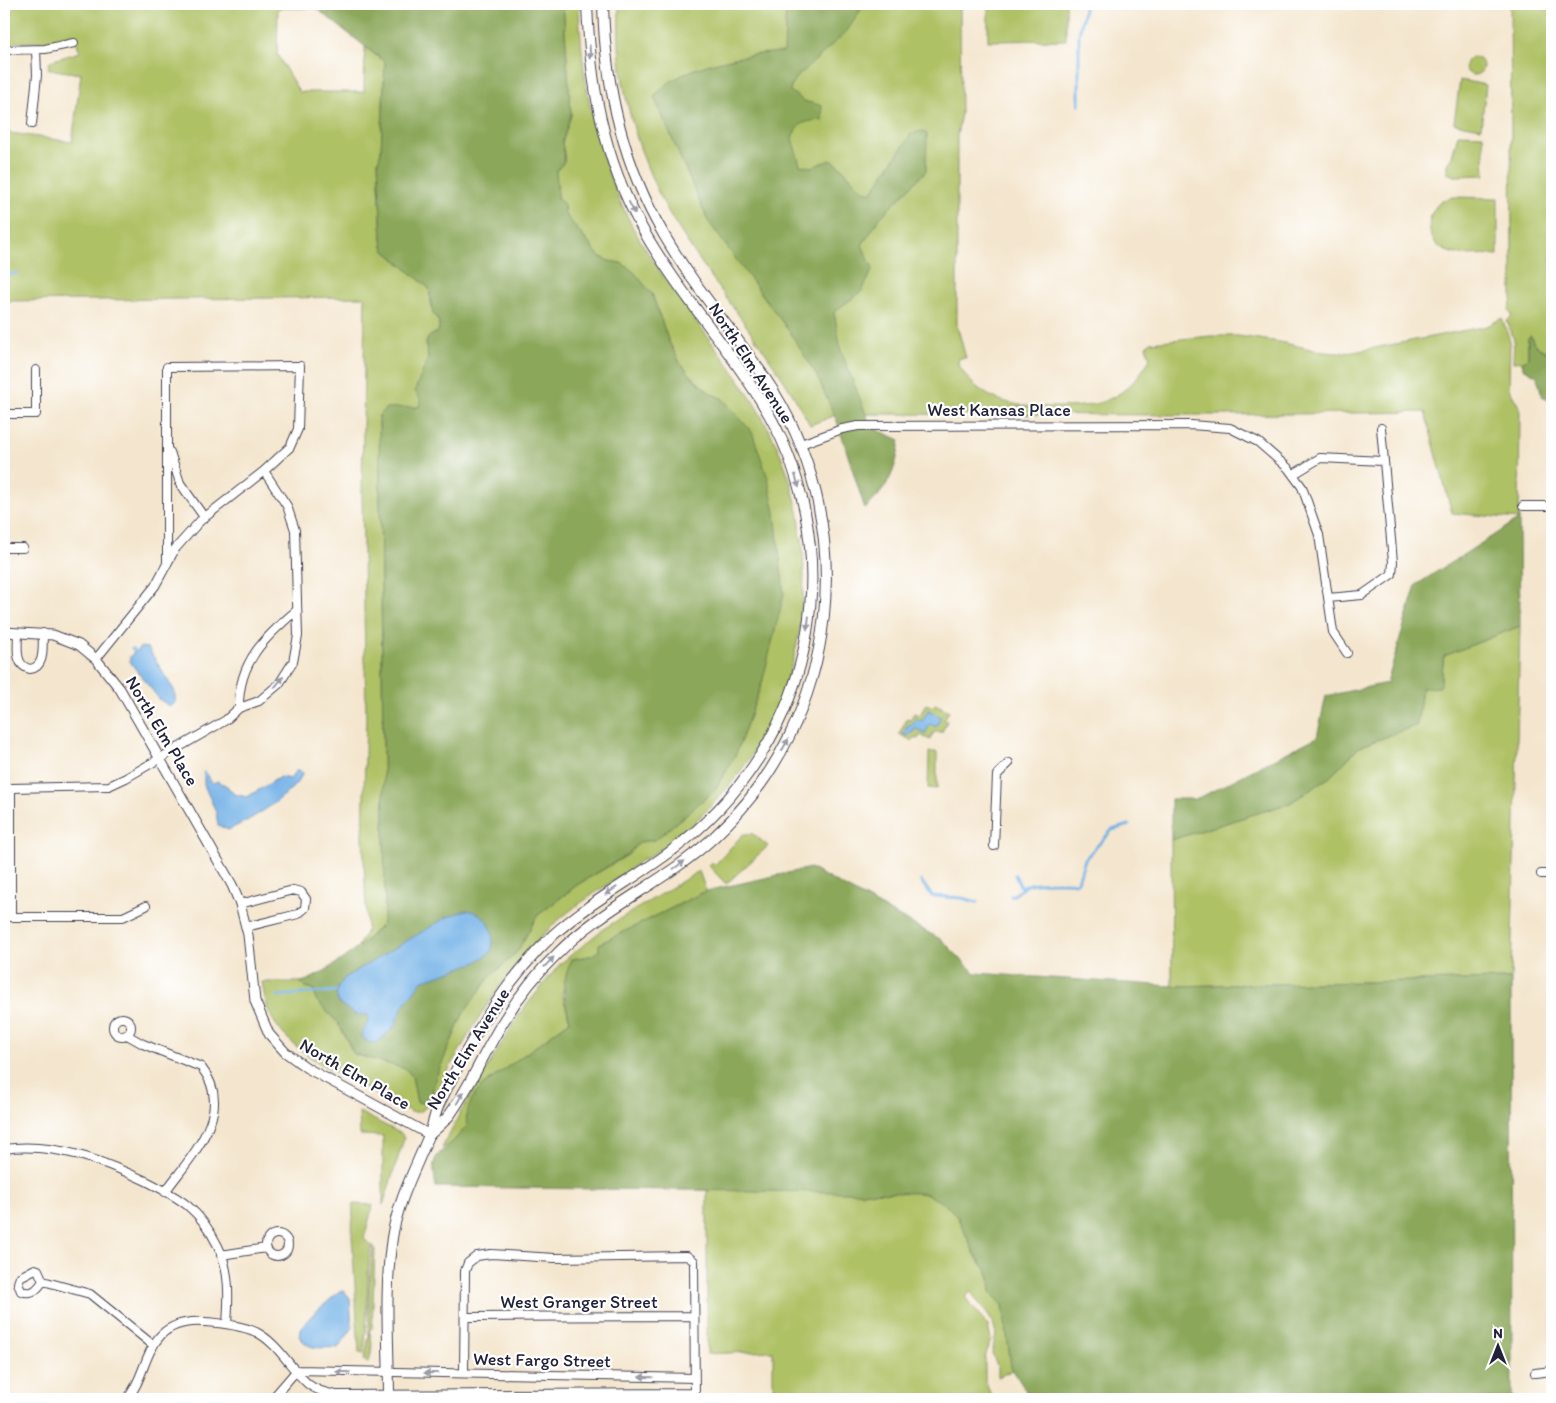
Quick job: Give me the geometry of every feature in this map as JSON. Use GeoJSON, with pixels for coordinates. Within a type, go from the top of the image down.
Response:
{"type":"FeatureCollection","features":[{"type":"Feature","properties":{"kind":"main road","name":"North Elm Avenue"},"geometry":{"type":"LineString","coordinates":[[430,1135],[438,1106],[482,1025],[497,1000],[534,955],[576,916],[686,840],[731,796],[752,770],[777,726],[794,685],[804,648],[811,597],[810,543],[801,496],[786,450],[761,401],[654,250],[628,201],[608,148],[594,90],[588,4]]}},
{"type":"Feature","properties":{"kind":"main road","name":"North Elm Avenue"},"geometry":{"type":"LineString","coordinates":[[430,1135],[452,1113],[504,1019],[521,995],[552,959],[601,916],[699,850],[743,807],[767,776],[791,734],[808,692],[820,651],[827,592],[826,549],[818,497],[800,444],[775,394],[666,238],[638,186],[622,140],[612,103],[604,46],[603,4]]}},
{"type":"Feature","properties":{"kind":"main road"},"geometry":{"type":"LineString","coordinates":[[786,450],[800,444]]}},
{"type":"Feature","properties":{"kind":"main road"},"geometry":{"type":"LineString","coordinates":[[804,648],[820,651]]}},
{"type":"Feature","properties":{"kind":"main road"},"geometry":{"type":"LineString","coordinates":[[731,796],[743,807]]}},
{"type":"Feature","properties":{"kind":"main road"},"geometry":{"type":"LineString","coordinates":[[389,1397],[389,1283],[392,1235],[408,1184],[430,1135]]}},
{"type":"Feature","properties":{"kind":"street"},"geometry":{"type":"LineString","coordinates":[[4,50],[36,50],[74,43]]}},
{"type":"Feature","properties":{"kind":"street"},"geometry":{"type":"LineString","coordinates":[[32,124],[37,75],[36,50]]}},
{"type":"Feature","properties":{"kind":"street"},"geometry":{"type":"LineString","coordinates":[[96,659],[155,586],[167,564],[175,549],[204,517],[283,456],[296,437],[300,366],[167,366],[167,564]]}},
{"type":"Feature","properties":{"kind":"street"},"geometry":{"type":"LineString","coordinates":[[4,414],[36,414],[36,370]]}},
{"type":"Feature","properties":{"kind":"street","name":"West Kansas Place"},"geometry":{"type":"LineString","coordinates":[[800,444],[842,429],[858,426],[1201,425],[1230,428],[1258,442],[1276,456],[1294,474],[1302,487],[1319,535],[1333,632],[1347,653]]}},
{"type":"Feature","properties":{"kind":"street"},"geometry":{"type":"LineString","coordinates":[[1328,598],[1362,595],[1392,574],[1393,562],[1383,461],[1382,428]]}},
{"type":"Feature","properties":{"kind":"street"},"geometry":{"type":"LineString","coordinates":[[167,443],[180,483],[204,517]]}},
{"type":"Feature","properties":{"kind":"street"},"geometry":{"type":"LineString","coordinates":[[1294,474],[1320,458],[1383,461]]}},
{"type":"Feature","properties":{"kind":"street"},"geometry":{"type":"LineString","coordinates":[[146,906],[123,916],[7,917],[11,788],[108,786],[226,720],[239,708],[259,701],[279,684],[292,662],[298,636],[295,530],[287,506],[264,471]]}},
{"type":"Feature","properties":{"kind":"street"},"geometry":{"type":"LineString","coordinates":[[1523,506],[1552,506]]}},
{"type":"Feature","properties":{"kind":"street"},"geometry":{"type":"LineString","coordinates":[[4,548],[24,548]]}},
{"type":"Feature","properties":{"kind":"street"},"geometry":{"type":"LineString","coordinates":[[239,708],[238,690],[245,670],[266,636],[297,610]]}},
{"type":"Feature","properties":{"kind":"street","name":"North Elm Place"},"geometry":{"type":"LineString","coordinates":[[4,632],[43,633],[74,643],[96,659],[120,689],[221,863],[240,904],[246,927],[255,1001],[264,1026],[276,1043],[307,1068],[430,1135]]}},
{"type":"Feature","properties":{"kind":"street"},"geometry":{"type":"LineString","coordinates":[[18,633],[20,663],[30,669],[37,667],[41,661],[43,633]]}},
{"type":"Feature","properties":{"kind":"street"},"geometry":{"type":"LineString","coordinates":[[994,846],[998,775],[1009,763]]}},
{"type":"Feature","properties":{"kind":"street"},"geometry":{"type":"LineString","coordinates":[[1541,874],[1552,874]]}},
{"type":"Feature","properties":{"kind":"street"},"geometry":{"type":"LineString","coordinates":[[240,904],[292,890],[301,892],[306,899],[305,908],[298,914],[246,927]]}},
{"type":"Feature","properties":{"kind":"street"},"geometry":{"type":"LineString","coordinates":[[127,1035],[142,1044],[201,1067],[206,1073],[215,1103],[214,1114],[207,1131],[165,1192]]}},
{"type":"Feature","properties":{"kind":"street"},"geometry":{"type":"LineString","coordinates":[[4,1149],[21,1147],[63,1150],[113,1165],[188,1206],[206,1226],[222,1254],[226,1266],[230,1295],[227,1324]]}},
{"type":"Feature","properties":{"kind":"street"},"geometry":{"type":"LineString","coordinates":[[222,1254],[266,1248]]}},
{"type":"Feature","properties":{"kind":"street"},"geometry":{"type":"LineString","coordinates":[[464,1373],[466,1270],[468,1263],[477,1256],[490,1254],[555,1258],[687,1256],[694,1261],[695,1396]]}},
{"type":"Feature","properties":{"kind":"street"},"geometry":{"type":"LineString","coordinates":[[43,1281],[90,1294],[153,1345],[127,1399]]}},
{"type":"Feature","properties":{"kind":"street","name":"West Granger Street"},"geometry":{"type":"LineString","coordinates":[[465,1317],[694,1316]]}},
{"type":"Feature","properties":{"kind":"street","name":"West Fargo Street"},"geometry":{"type":"LineString","coordinates":[[153,1345],[162,1334],[183,1323],[197,1321],[227,1324],[258,1333],[271,1343],[308,1384],[323,1392],[343,1395],[389,1397],[695,1396]]}},
{"type":"Feature","properties":{"kind":"street"},"geometry":{"type":"LineString","coordinates":[[272,1399],[297,1370]]}},
{"type":"Feature","properties":{"kind":"street","name":"West Fargo Street"},"geometry":{"type":"LineString","coordinates":[[297,1370],[695,1378]]}},
{"type":"Feature","properties":{"kind":"street"},"geometry":{"type":"LineString","coordinates":[[1536,1373],[1552,1371]]}},
{"type":"Feature","properties":{"kind":"green space"},"geometry":{"type":"Polygon","coordinates":[[[4,4],[307,4],[316,8],[278,8],[277,54],[299,92],[364,92],[365,47],[385,62],[381,152],[378,161],[384,250],[429,288],[433,314],[438,320],[439,330],[427,340],[428,360],[416,387],[421,401],[419,407],[379,415],[385,906],[382,924],[356,950],[367,930],[363,837],[366,714],[362,496],[365,297],[4,301],[4,132],[72,142],[81,74],[48,69],[50,61],[80,52],[74,35],[40,42],[4,43],[4,4]]]}},
{"type":"Feature","properties":{"kind":"green space"},"geometry":{"type":"Polygon","coordinates":[[[307,4],[563,4],[571,115],[562,143],[564,161],[556,171],[558,198],[564,205],[564,213],[599,256],[609,261],[621,263],[633,271],[652,294],[668,340],[680,363],[710,393],[723,399],[752,432],[768,478],[775,513],[784,594],[762,683],[735,756],[714,791],[655,840],[639,842],[628,854],[577,885],[537,916],[517,952],[489,978],[463,1014],[436,1077],[431,1098],[426,1104],[417,1102],[412,1076],[406,1069],[354,1054],[338,1023],[316,1000],[314,989],[305,987],[300,982],[318,975],[355,949],[375,932],[383,919],[385,906],[379,415],[386,408],[419,407],[421,401],[415,391],[428,358],[427,340],[439,330],[438,320],[433,314],[429,288],[384,250],[378,161],[381,152],[385,62],[316,8],[307,4]]]}},
{"type":"Feature","properties":{"kind":"green space"},"geometry":{"type":"Polygon","coordinates":[[[563,4],[579,4],[583,58],[591,110],[605,162],[625,212],[645,249],[743,386],[765,422],[783,459],[795,499],[800,523],[799,535],[802,538],[804,587],[799,634],[788,679],[771,721],[748,761],[719,797],[685,830],[571,910],[540,938],[521,959],[489,1002],[429,1104],[422,1111],[411,1112],[334,1072],[297,1047],[282,1033],[272,1018],[262,982],[300,982],[305,987],[314,989],[316,1000],[338,1023],[354,1054],[406,1069],[412,1076],[417,1102],[431,1098],[436,1077],[463,1014],[489,978],[517,952],[537,916],[577,885],[628,855],[639,842],[655,840],[714,791],[735,756],[762,683],[768,652],[723,399],[710,393],[680,363],[668,340],[652,294],[621,263],[609,261],[599,256],[564,213],[564,205],[558,198],[556,171],[565,161],[562,143],[571,115],[563,4]]]}},
{"type":"Feature","properties":{"kind":"green space"},"geometry":{"type":"Polygon","coordinates":[[[619,4],[960,4],[961,113],[957,136],[957,325],[966,358],[959,358],[958,363],[966,376],[976,386],[986,394],[1012,404],[1040,407],[1087,406],[1109,399],[1132,383],[1150,359],[1146,346],[1151,342],[1211,336],[1238,336],[1280,342],[1324,352],[1354,352],[1487,326],[1502,318],[1510,341],[1509,389],[1520,408],[1519,519],[1452,513],[1425,412],[1226,415],[839,414],[810,425],[778,371],[706,270],[672,218],[645,163],[632,121],[623,80],[619,53],[619,4]]]}},
{"type":"Feature","properties":{"kind":"green space"},"geometry":{"type":"Polygon","coordinates":[[[786,4],[862,4],[862,8],[847,31],[794,80],[790,91],[804,101],[822,106],[822,120],[803,123],[797,128],[792,138],[800,165],[811,167],[831,160],[842,168],[861,188],[871,193],[911,134],[922,131],[927,134],[926,171],[880,218],[862,245],[873,269],[862,291],[834,312],[841,351],[871,427],[900,440],[890,479],[880,494],[865,509],[837,421],[816,374],[791,334],[708,221],[654,97],[665,86],[680,76],[696,69],[733,58],[784,52],[786,4]]]}},
{"type":"Feature","properties":{"kind":"green space"},"geometry":{"type":"Polygon","coordinates":[[[988,4],[1066,4],[1066,40],[988,41],[988,4]]]}},
{"type":"Feature","properties":{"kind":"green space"},"geometry":{"type":"Polygon","coordinates":[[[1510,4],[1552,4],[1552,356],[1534,344],[1531,336],[1528,338],[1528,358],[1526,361],[1513,362],[1514,340],[1507,321],[1512,316],[1509,310],[1512,300],[1510,4]]]}},
{"type":"Feature","properties":{"kind":"green space"},"geometry":{"type":"Polygon","coordinates":[[[1474,57],[1480,60],[1483,66],[1480,72],[1474,75],[1468,72],[1465,66],[1468,60],[1474,57]]]}},
{"type":"Feature","properties":{"kind":"green space"},"geometry":{"type":"Polygon","coordinates":[[[1460,80],[1486,85],[1481,128],[1454,123],[1460,80]]]}},
{"type":"Feature","properties":{"kind":"green space"},"geometry":{"type":"Polygon","coordinates":[[[1458,134],[1483,135],[1485,175],[1455,176],[1447,173],[1447,164],[1452,157],[1458,134]]]}},
{"type":"Feature","properties":{"kind":"green space"},"geometry":{"type":"Polygon","coordinates":[[[1453,197],[1498,198],[1498,255],[1456,254],[1444,250],[1436,244],[1429,229],[1432,212],[1444,200],[1453,197]]]}},
{"type":"Feature","properties":{"kind":"green space"},"geometry":{"type":"Polygon","coordinates":[[[1531,336],[1534,344],[1552,356],[1552,405],[1550,400],[1542,396],[1537,376],[1523,368],[1522,362],[1528,358],[1528,338],[1531,336]]]}},
{"type":"Feature","properties":{"kind":"green space"},"geometry":{"type":"Polygon","coordinates":[[[1519,519],[1520,626],[1444,656],[1440,687],[1422,688],[1417,725],[1359,747],[1330,777],[1290,803],[1171,840],[1171,799],[1197,799],[1317,737],[1326,696],[1387,683],[1416,585],[1519,519]]]}},
{"type":"Feature","properties":{"kind":"green space"},"geometry":{"type":"Polygon","coordinates":[[[1520,626],[1511,979],[1172,986],[1171,840],[1290,803],[1330,777],[1359,747],[1417,725],[1422,688],[1440,686],[1444,656],[1520,626]]]}},
{"type":"Feature","properties":{"kind":"green space"},"geometry":{"type":"Polygon","coordinates":[[[926,704],[933,707],[935,704],[949,711],[944,720],[947,721],[942,732],[934,732],[930,740],[920,735],[918,739],[914,738],[912,741],[899,734],[907,719],[910,720],[914,713],[920,715],[926,704]]]}},
{"type":"Feature","properties":{"kind":"green space"},"geometry":{"type":"Polygon","coordinates":[[[929,752],[937,752],[937,789],[928,788],[929,752]]]}},
{"type":"Feature","properties":{"kind":"green space"},"geometry":{"type":"Polygon","coordinates":[[[743,834],[753,834],[768,846],[726,884],[709,866],[712,862],[715,865],[743,834]]]}},
{"type":"Feature","properties":{"kind":"green space"},"geometry":{"type":"Polygon","coordinates":[[[810,868],[942,940],[975,973],[1172,986],[1511,979],[1512,1399],[1027,1399],[1026,1391],[1011,1367],[1003,1305],[991,1293],[988,1271],[978,1258],[962,1225],[953,1212],[946,1205],[923,1193],[436,1187],[434,1162],[436,1157],[467,1126],[468,1110],[478,1090],[570,1021],[564,983],[572,959],[590,956],[599,951],[599,944],[706,891],[810,868]]]}},
{"type":"Feature","properties":{"kind":"green space"},"geometry":{"type":"Polygon","coordinates":[[[699,871],[706,891],[600,944],[599,951],[590,956],[572,959],[562,994],[570,1021],[482,1086],[467,1126],[452,1143],[442,1148],[459,1115],[520,1013],[560,964],[603,929],[699,871]]]}},
{"type":"Feature","properties":{"kind":"green space"},"geometry":{"type":"Polygon","coordinates":[[[359,1112],[402,1134],[404,1139],[383,1205],[383,1136],[360,1135],[359,1112]]]}},
{"type":"Feature","properties":{"kind":"green space"},"geometry":{"type":"Polygon","coordinates":[[[707,1190],[915,1192],[940,1200],[955,1214],[977,1259],[990,1276],[990,1285],[1003,1305],[1013,1370],[998,1377],[998,1368],[992,1353],[996,1334],[993,1322],[971,1292],[965,1297],[988,1326],[991,1340],[985,1357],[985,1382],[993,1399],[773,1399],[773,1351],[707,1354],[707,1190]]]}},
{"type":"Feature","properties":{"kind":"green space"},"geometry":{"type":"Polygon","coordinates":[[[353,1204],[373,1205],[364,1239],[371,1245],[363,1354],[359,1353],[352,1236],[353,1204]]]}},
{"type":"Feature","properties":{"kind":"green space"},"geometry":{"type":"Polygon","coordinates":[[[373,1245],[375,1249],[372,1328],[369,1331],[369,1286],[373,1245]]]}},
{"type":"Feature","properties":{"kind":"green space"},"geometry":{"type":"Polygon","coordinates":[[[369,1331],[372,1347],[367,1363],[364,1360],[369,1331]]]}},
{"type":"Feature","properties":{"kind":"water"},"geometry":{"type":"Polygon","coordinates":[[[141,647],[148,648],[174,690],[176,702],[171,707],[160,700],[130,662],[130,656],[141,647]]]}},
{"type":"Feature","properties":{"kind":"water"},"geometry":{"type":"Polygon","coordinates":[[[928,710],[941,717],[936,727],[930,724],[925,734],[916,729],[908,736],[903,734],[908,725],[913,724],[916,718],[922,721],[928,710]]]}},
{"type":"Feature","properties":{"kind":"water"},"geometry":{"type":"Polygon","coordinates":[[[298,769],[303,773],[298,781],[270,806],[228,830],[218,825],[216,812],[204,785],[204,776],[207,775],[212,783],[218,781],[227,786],[234,794],[247,797],[280,777],[290,779],[298,769]]]}},
{"type":"Feature","properties":{"kind":"water"},"geometry":{"type":"Polygon","coordinates":[[[466,910],[480,915],[489,924],[493,937],[491,952],[477,962],[422,981],[403,1006],[394,1027],[377,1043],[368,1042],[361,1036],[369,1020],[368,1015],[355,1014],[338,1003],[337,992],[341,983],[346,977],[447,917],[466,910]]]}},
{"type":"Feature","properties":{"kind":"water"},"geometry":{"type":"Polygon","coordinates":[[[339,1291],[344,1291],[350,1298],[352,1329],[338,1348],[317,1348],[308,1345],[299,1336],[301,1329],[310,1317],[339,1291]]]}},
{"type":"Feature","properties":{"kind":"waterway"},"geometry":{"type":"LineString","coordinates":[[1079,105],[1079,35],[1085,4]]}},
{"type":"Feature","properties":{"kind":"waterway"},"geometry":{"type":"LineString","coordinates":[[4,276],[17,273]]}},
{"type":"Feature","properties":{"kind":"waterway"},"geometry":{"type":"LineString","coordinates":[[1011,896],[1031,884],[1051,882],[1075,883],[1078,881],[1085,859],[1112,830],[1129,825]]}},
{"type":"Feature","properties":{"kind":"waterway"},"geometry":{"type":"LineString","coordinates":[[1015,875],[1021,888]]}},
{"type":"Feature","properties":{"kind":"waterway"},"geometry":{"type":"LineString","coordinates":[[921,881],[932,896],[962,898],[977,902]]}},
{"type":"Feature","properties":{"kind":"waterway"},"geometry":{"type":"LineString","coordinates":[[278,996],[336,991]]}}]}
